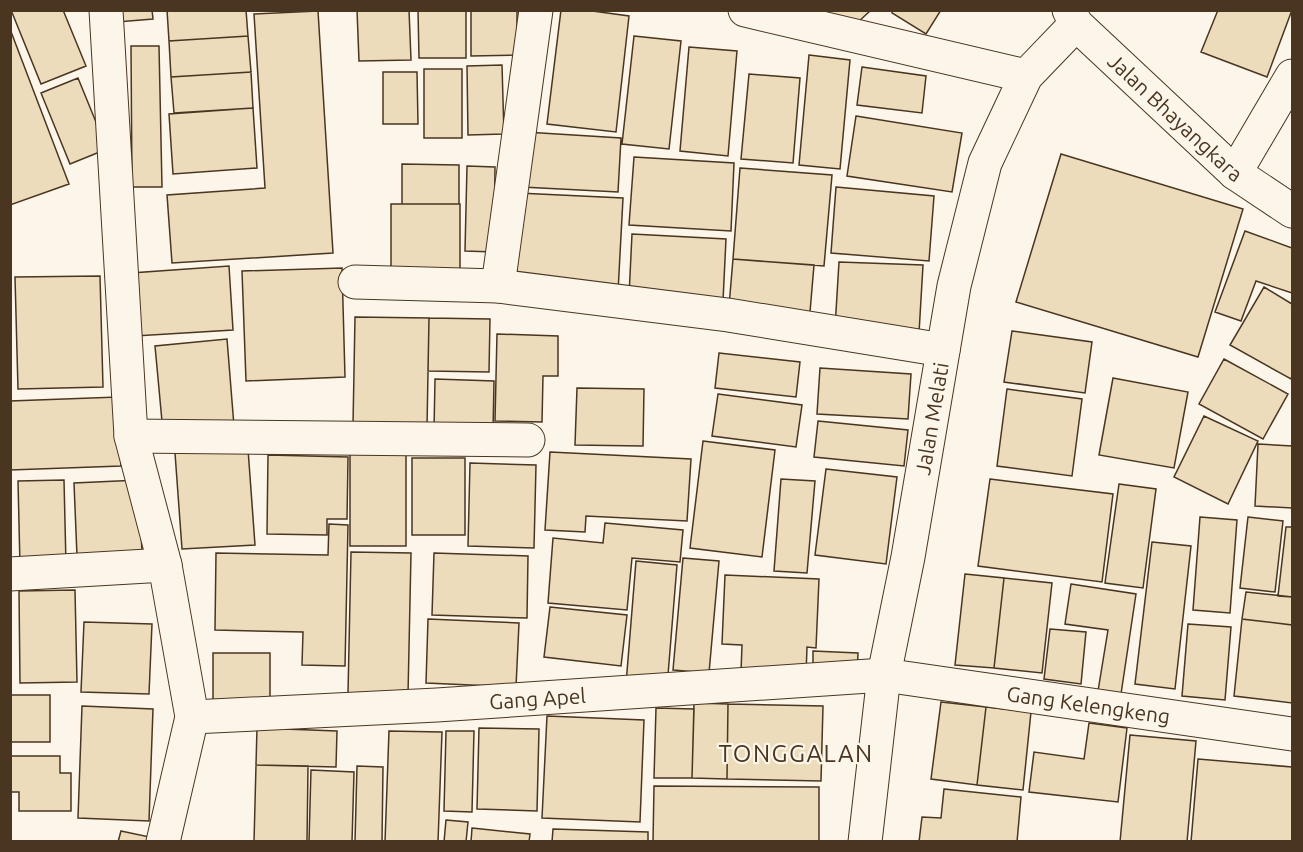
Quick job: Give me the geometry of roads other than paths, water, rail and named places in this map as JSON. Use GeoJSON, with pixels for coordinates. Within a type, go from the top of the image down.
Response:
{"type":"FeatureCollection","features":[{"type":"Feature","properties":{"kind":"street"},"geometry":{"type":"LineString","coordinates":[[106,10],[131,436],[165,565],[192,717],[163,842]]}},
{"type":"Feature","properties":{"kind":"street"},"geometry":{"type":"LineString","coordinates":[[498,286],[536,10]]}},
{"type":"Feature","properties":{"kind":"street"},"geometry":{"type":"LineString","coordinates":[[745,10],[1026,76]]}},
{"type":"Feature","properties":{"kind":"street","name":"Jalan Melati"},"geometry":{"type":"LineString","coordinates":[[865,842],[884,675],[908,557],[954,286],[985,163],[1026,76],[1072,17]]}},
{"type":"Feature","properties":{"kind":"street","name":"Jalan Bhayangkara"},"geometry":{"type":"LineString","coordinates":[[1072,17],[1235,173],[1293,210]]}},
{"type":"Feature","properties":{"kind":"street"},"geometry":{"type":"LineString","coordinates":[[1235,173],[1293,76]]}},
{"type":"Feature","properties":{"kind":"street"},"geometry":{"type":"LineString","coordinates":[[355,282],[498,286],[728,315],[943,350]]}},
{"type":"Feature","properties":{"kind":"street"},"geometry":{"type":"LineString","coordinates":[[131,436],[528,440]]}},
{"type":"Feature","properties":{"kind":"street"},"geometry":{"type":"LineString","coordinates":[[10,574],[165,565]]}},
{"type":"Feature","properties":{"kind":"street","name":"Gang Apel"},"geometry":{"type":"LineString","coordinates":[[192,717],[437,705],[884,675]]}},
{"type":"Feature","properties":{"kind":"street","name":"Gang Kelengkeng"},"geometry":{"type":"LineString","coordinates":[[884,675],[1293,734]]}},
{"type":"Feature","properties":{"kind":"district","name":"TONGGALAN"},"geometry":{"type":"Point","coordinates":[796,753]}}]}
